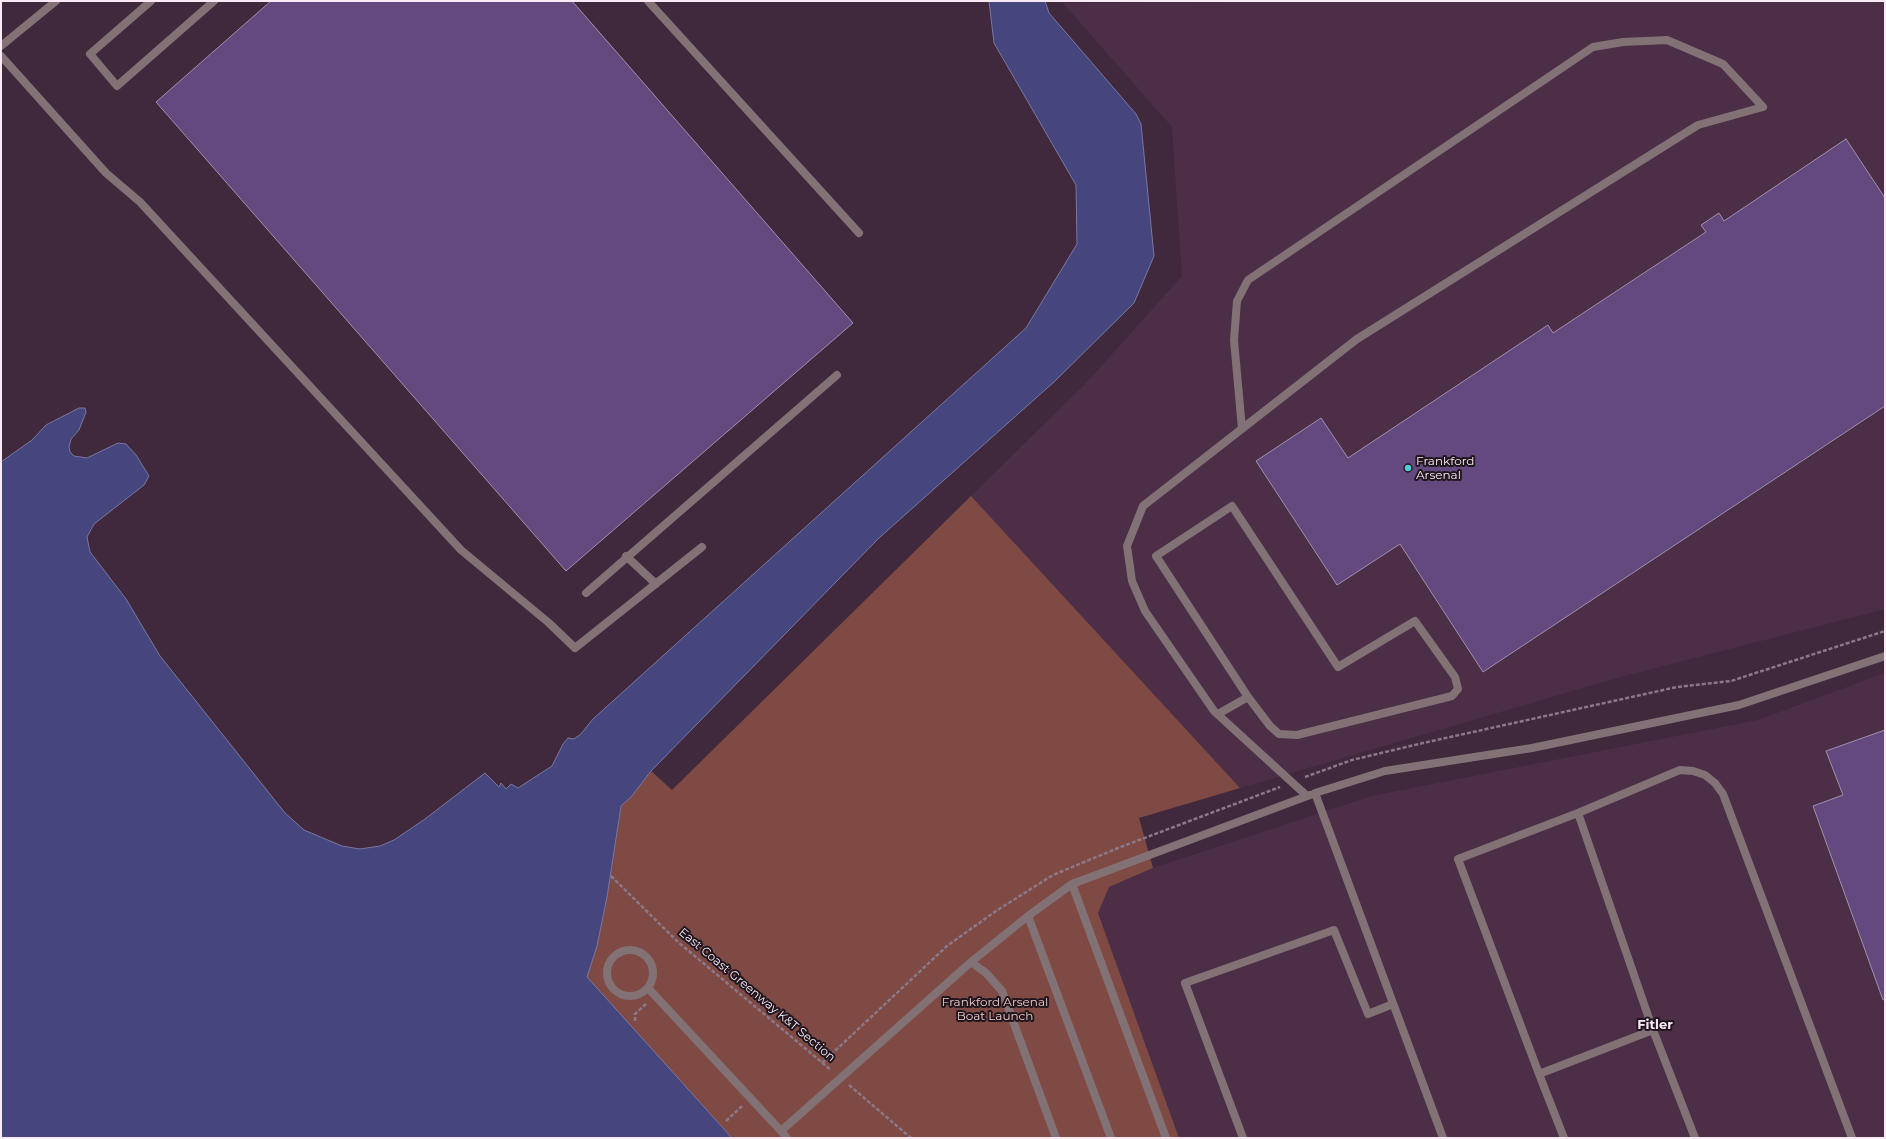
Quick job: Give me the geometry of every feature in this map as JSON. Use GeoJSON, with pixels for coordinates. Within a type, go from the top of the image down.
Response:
{"type":"FeatureCollection","features":[{"type":"Feature","properties":{"kind":"lane"},"geometry":{"type":"LineString","coordinates":[[1,46],[56,1]]}},
{"type":"Feature","properties":{"kind":"lane"},"geometry":{"type":"LineString","coordinates":[[151,1],[90,54],[117,86],[214,1]]}},
{"type":"Feature","properties":{"kind":"lane"},"geometry":{"type":"LineString","coordinates":[[648,1],[859,233]]}},
{"type":"Feature","properties":{"kind":"lane"},"geometry":{"type":"LineString","coordinates":[[1242,429],[1234,340],[1237,301],[1248,280],[1593,47],[1623,42],[1667,40],[1723,64],[1763,107],[1698,124],[1357,339],[1242,429],[1143,506],[1127,546],[1132,581],[1145,611],[1218,714],[1311,794],[1393,1004],[1443,1138]]}},
{"type":"Feature","properties":{"kind":"lane"},"geometry":{"type":"LineString","coordinates":[[1,56],[106,173],[146,208],[462,550],[549,623],[575,648],[702,547]]}},
{"type":"Feature","properties":{"kind":"lane"},"geometry":{"type":"LineString","coordinates":[[586,592],[837,375]]}},
{"type":"Feature","properties":{"kind":"lane"},"geometry":{"type":"LineString","coordinates":[[1232,506],[1338,667],[1415,621],[1455,677],[1458,689],[1452,696],[1297,735],[1279,734],[1270,726],[1248,697],[1156,556],[1232,506]]}},
{"type":"Feature","properties":{"kind":"lane"},"geometry":{"type":"LineString","coordinates":[[626,556],[656,584]]}},
{"type":"Feature","properties":{"kind":"lane"},"geometry":{"type":"LineString","coordinates":[[781,1131],[971,962],[1028,916],[1072,884],[1311,794],[1385,771],[1532,748],[1739,705],[1885,656]]}},
{"type":"Feature","properties":{"kind":"lane"},"geometry":{"type":"LineString","coordinates":[[1218,714],[1248,697]]}},
{"type":"Feature","properties":{"kind":"lane"},"geometry":{"type":"LineString","coordinates":[[1564,1138],[1458,859],[1578,813],[1680,770],[1693,771],[1705,775],[1715,783],[1722,794],[1852,1138]]}},
{"type":"Feature","properties":{"kind":"lane"},"geometry":{"type":"LineString","coordinates":[[1578,813],[1653,1030],[1695,1138]]}},
{"type":"Feature","properties":{"kind":"lane"},"geometry":{"type":"LineString","coordinates":[[1072,884],[1166,1138]]}},
{"type":"Feature","properties":{"kind":"lane"},"geometry":{"type":"LineString","coordinates":[[1028,916],[1111,1138]]}},
{"type":"Feature","properties":{"kind":"lane"},"geometry":{"type":"LineString","coordinates":[[1243,1138],[1185,983],[1334,930],[1368,1014],[1393,1004]]}},
{"type":"Feature","properties":{"kind":"lane"},"geometry":{"type":"LineString","coordinates":[[625,950],[633,950],[646,955],[653,968],[652,982],[648,988],[642,993],[628,996],[615,990],[608,978],[607,971],[613,957],[625,950]]}},
{"type":"Feature","properties":{"kind":"lane"},"geometry":{"type":"LineString","coordinates":[[971,962],[986,973],[1002,991],[1056,1138]]}},
{"type":"Feature","properties":{"kind":"lane"},"geometry":{"type":"LineString","coordinates":[[648,988],[787,1138]]}},
{"type":"Feature","properties":{"kind":"lane"},"geometry":{"type":"LineString","coordinates":[[1539,1074],[1653,1030]]}},
{"type":"Feature","properties":{"kind":"path"},"geometry":{"type":"LineString","coordinates":[[1322,771],[1352,760],[1423,743],[1677,687],[1731,681],[1885,631]]}},
{"type":"Feature","properties":{"kind":"path","name":"East Coast Greenway K&T Section"},"geometry":{"type":"LineString","coordinates":[[611,876],[669,934],[833,1071]]}},
{"type":"Feature","properties":{"kind":"path"},"geometry":{"type":"LineString","coordinates":[[635,1021],[635,1014],[654,996]]}},
{"type":"Feature","properties":{"kind":"path"},"geometry":{"type":"LineString","coordinates":[[850,1086],[911,1138]]}},
{"type":"Feature","properties":{"kind":"path"},"geometry":{"type":"LineString","coordinates":[[726,1121],[750,1099]]}},
{"type":"Feature","properties":{"kind":"shaded area"},"geometry":{"type":"Polygon","coordinates":[[[989,1],[1045,1],[1049,13],[1136,114],[1141,124],[1154,256],[1134,303],[1055,381],[879,538],[651,771],[631,797],[621,806],[607,897],[597,946],[587,977],[732,1138],[1,1138],[1,462],[32,440],[46,425],[79,408],[85,408],[86,412],[79,430],[71,439],[69,447],[70,452],[74,456],[87,458],[118,443],[126,444],[136,455],[149,476],[144,485],[94,524],[87,537],[90,552],[126,599],[160,656],[285,813],[304,830],[342,846],[360,849],[380,846],[394,840],[425,819],[485,773],[499,787],[501,783],[506,789],[511,784],[518,788],[552,766],[563,744],[568,738],[574,739],[581,734],[593,719],[1026,328],[1077,244],[1076,185],[994,43],[989,1]]]}},
{"type":"Feature","properties":{"kind":"shaded area"},"geometry":{"type":"Polygon","coordinates":[[[1387,1],[1885,1],[1885,609],[1617,678],[1240,788],[971,496],[1088,381],[1182,276],[1172,127],[1063,3],[1387,1]]]}},
{"type":"Feature","properties":{"kind":"shaded area"},"geometry":{"type":"Polygon","coordinates":[[[1885,673],[1885,1138],[1179,1138],[1098,913],[1109,887],[1153,868],[1372,796],[1758,720],[1885,673]]]}},
{"type":"Feature","properties":{"kind":"green space","name":"Frankford Arsenal Boat Launch"},"geometry":{"type":"Polygon","coordinates":[[[971,496],[1240,788],[1139,818],[1153,868],[1109,887],[1098,913],[1179,1138],[732,1138],[586,977],[597,946],[607,897],[621,806],[631,797],[651,771],[672,790],[971,496]]]}},
{"type":"Feature","properties":{"kind":"building"},"geometry":{"type":"Polygon","coordinates":[[[271,1],[572,1],[853,323],[566,571],[156,102],[271,1]]]}},
{"type":"Feature","properties":{"kind":"building"},"geometry":{"type":"Polygon","coordinates":[[[1846,139],[1885,198],[1885,406],[1483,672],[1400,544],[1337,585],[1256,461],[1321,418],[1348,458],[1548,325],[1553,333],[1706,232],[1701,225],[1719,213],[1724,221],[1846,139]]]}},
{"type":"Feature","properties":{"kind":"building"},"geometry":{"type":"Polygon","coordinates":[[[1885,730],[1885,999],[1883,1000],[1813,806],[1843,795],[1826,751],[1885,730]]]}},
{"type":"Feature","properties":{"kind":"place","name":"Frankford Arsenal"},"geometry":{"type":"Point","coordinates":[1408,468]}},
{"type":"Feature","properties":{"kind":"district","name":"Fitler"},"geometry":{"type":"Point","coordinates":[1655,1025]}}]}
